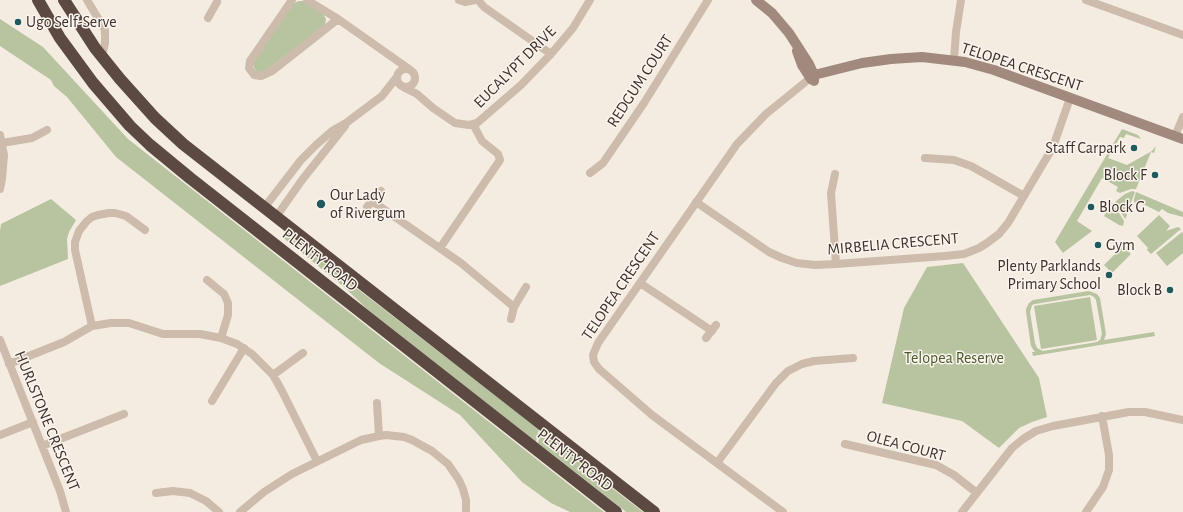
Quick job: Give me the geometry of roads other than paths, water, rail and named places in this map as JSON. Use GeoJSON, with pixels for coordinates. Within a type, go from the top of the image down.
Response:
{"type":"FeatureCollection","features":[{"type":"Feature","properties":{"kind":"highway","name":"PLENTY ROAD"},"geometry":{"type":"LineString","coordinates":[[38,0],[76,60],[93,83],[130,126],[170,162],[616,512]]}},
{"type":"Feature","properties":{"kind":"highway","name":"PLENTY ROAD"},"geometry":{"type":"LineString","coordinates":[[64,0],[102,56],[136,98],[169,132],[200,158],[654,512]]}},
{"type":"Feature","properties":{"kind":"highway"},"geometry":{"type":"LineString","coordinates":[[251,226],[264,208]]}},
{"type":"Feature","properties":{"kind":"highway"},"geometry":{"type":"LineString","coordinates":[[262,234],[276,217]]}},
{"type":"Feature","properties":{"kind":"street"},"geometry":{"type":"LineString","coordinates":[[87,0],[105,30],[105,43],[102,56]]}},
{"type":"Feature","properties":{"kind":"street"},"geometry":{"type":"LineString","coordinates":[[207,0],[215,5],[208,18]]}},
{"type":"Feature","properties":{"kind":"street"},"geometry":{"type":"LineString","coordinates":[[292,0],[250,61],[249,68],[254,75],[261,76],[272,70],[338,19]]}},
{"type":"Feature","properties":{"kind":"street"},"geometry":{"type":"LineString","coordinates":[[307,0],[338,19],[409,69],[415,75],[413,85],[382,96]]}},
{"type":"Feature","properties":{"kind":"street"},"geometry":{"type":"LineString","coordinates":[[314,0],[323,9]]}},
{"type":"Feature","properties":{"kind":"street"},"geometry":{"type":"LineString","coordinates":[[459,0],[465,2],[477,0],[484,7],[551,54]]}},
{"type":"Feature","properties":{"kind":"street","name":"EUCALYPT DRIVE"},"geometry":{"type":"LineString","coordinates":[[404,88],[413,91],[456,123],[464,126],[473,124],[483,118],[516,89],[551,54],[573,28],[590,0]]}},
{"type":"Feature","properties":{"kind":"street","name":"REDGUM COURT"},"geometry":{"type":"LineString","coordinates":[[590,173],[603,162],[656,86],[708,0]]}},
{"type":"Feature","properties":{"kind":"street"},"geometry":{"type":"LineString","coordinates":[[756,0],[778,19],[804,54],[812,78]]}},
{"type":"Feature","properties":{"kind":"street"},"geometry":{"type":"LineString","coordinates":[[951,60],[961,0]]}},
{"type":"Feature","properties":{"kind":"street"},"geometry":{"type":"LineString","coordinates":[[1086,0],[1183,35]]}},
{"type":"Feature","properties":{"kind":"street"},"geometry":{"type":"LineString","coordinates":[[389,55],[395,63],[398,83],[404,88]]}},
{"type":"Feature","properties":{"kind":"street","name":"TELOPEA CRESCENT"},"geometry":{"type":"LineString","coordinates":[[783,512],[652,415],[599,368],[594,362],[593,355],[596,348],[696,202],[737,144],[755,124],[785,99],[803,92],[812,78],[826,78],[846,68],[862,63],[891,58],[922,57],[965,62],[994,70],[1179,138]]}},
{"type":"Feature","properties":{"kind":"street"},"geometry":{"type":"LineString","coordinates":[[264,208],[301,160],[312,149],[332,131],[346,123],[382,96],[404,69],[409,69]]}},
{"type":"Feature","properties":{"kind":"street","name":"EUCALYPT DRIVE"},"geometry":{"type":"LineString","coordinates":[[415,80],[420,93],[426,102]]}},
{"type":"Feature","properties":{"kind":"street","name":"MIRBELIA CRESCENT"},"geometry":{"type":"LineString","coordinates":[[696,202],[763,249],[782,258],[806,264],[836,264],[945,256],[971,251],[987,243],[999,234],[1008,223],[1053,147],[1070,98]]}},
{"type":"Feature","properties":{"kind":"street"},"geometry":{"type":"LineString","coordinates":[[1179,138],[1183,117]]}},
{"type":"Feature","properties":{"kind":"street"},"geometry":{"type":"LineString","coordinates":[[276,217],[302,180],[346,123]]}},
{"type":"Feature","properties":{"kind":"street"},"geometry":{"type":"LineString","coordinates":[[440,248],[500,160],[498,154],[482,141],[473,124]]}},
{"type":"Feature","properties":{"kind":"street"},"geometry":{"type":"LineString","coordinates":[[1179,138],[1183,128]]}},
{"type":"Feature","properties":{"kind":"street"},"geometry":{"type":"LineString","coordinates":[[2,143],[32,138],[47,130]]}},
{"type":"Feature","properties":{"kind":"street"},"geometry":{"type":"LineString","coordinates":[[0,134],[2,143],[2,179],[0,189]]}},
{"type":"Feature","properties":{"kind":"street"},"geometry":{"type":"LineString","coordinates":[[925,158],[954,160],[966,164],[982,171],[1024,196]]}},
{"type":"Feature","properties":{"kind":"street"},"geometry":{"type":"LineString","coordinates":[[835,174],[832,193],[836,264]]}},
{"type":"Feature","properties":{"kind":"street"},"geometry":{"type":"LineString","coordinates":[[380,191],[370,204],[440,248],[473,272],[514,307]]}},
{"type":"Feature","properties":{"kind":"street"},"geometry":{"type":"LineString","coordinates":[[92,326],[75,250],[75,242],[79,231],[92,217],[109,212],[126,216],[145,230]]}},
{"type":"Feature","properties":{"kind":"street"},"geometry":{"type":"LineString","coordinates":[[207,280],[220,290],[228,303],[228,315],[221,338]]}},
{"type":"Feature","properties":{"kind":"street"},"geometry":{"type":"LineString","coordinates":[[640,283],[714,328],[706,338]]}},
{"type":"Feature","properties":{"kind":"street"},"geometry":{"type":"LineString","coordinates":[[511,319],[514,307],[526,287]]}},
{"type":"Feature","properties":{"kind":"street"},"geometry":{"type":"LineString","coordinates":[[9,364],[64,342],[92,326],[103,324],[121,322],[129,323],[163,334],[190,333],[221,338],[244,348],[259,360],[273,375],[317,462]]}},
{"type":"Feature","properties":{"kind":"street","name":"HURLSTONE CRESCENT"},"geometry":{"type":"LineString","coordinates":[[0,340],[60,491],[66,512]]}},
{"type":"Feature","properties":{"kind":"street"},"geometry":{"type":"LineString","coordinates":[[212,401],[244,348]]}},
{"type":"Feature","properties":{"kind":"street"},"geometry":{"type":"LineString","coordinates":[[273,375],[302,353]]}},
{"type":"Feature","properties":{"kind":"street"},"geometry":{"type":"LineString","coordinates":[[716,463],[776,383],[788,371],[802,364],[814,361],[853,358]]}},
{"type":"Feature","properties":{"kind":"street"},"geometry":{"type":"LineString","coordinates":[[377,403],[379,436]]}},
{"type":"Feature","properties":{"kind":"street"},"geometry":{"type":"LineString","coordinates":[[962,512],[1012,448],[1029,434],[1053,426],[1102,416],[1137,411],[1155,413],[1183,420]]}},
{"type":"Feature","properties":{"kind":"street"},"geometry":{"type":"LineString","coordinates":[[42,446],[124,414]]}},
{"type":"Feature","properties":{"kind":"street"},"geometry":{"type":"LineString","coordinates":[[1086,512],[1103,487],[1109,470],[1109,454],[1102,416]]}},
{"type":"Feature","properties":{"kind":"street"},"geometry":{"type":"LineString","coordinates":[[0,435],[33,422]]}},
{"type":"Feature","properties":{"kind":"street"},"geometry":{"type":"LineString","coordinates":[[240,512],[274,485],[292,474],[361,440],[379,436],[394,436],[412,440],[441,458],[459,480],[466,500],[466,512]]}},
{"type":"Feature","properties":{"kind":"street","name":"OLEA COURT"},"geometry":{"type":"LineString","coordinates":[[845,444],[936,465],[954,475],[977,493]]}},
{"type":"Feature","properties":{"kind":"street"},"geometry":{"type":"LineString","coordinates":[[156,493],[173,491],[190,493],[206,501],[218,512]]}},
{"type":"Feature","properties":{"kind":"place","name":"Ugo Self-Serve"},"geometry":{"type":"Point","coordinates":[18,22]}},
{"type":"Feature","properties":{"kind":"place","name":"Staff Carpark"},"geometry":{"type":"Point","coordinates":[1134,148]}},
{"type":"Feature","properties":{"kind":"place","name":"Block F"},"geometry":{"type":"Point","coordinates":[1155,175]}},
{"type":"Feature","properties":{"kind":"place","name":"Our Lady of Rivergum"},"geometry":{"type":"Point","coordinates":[321,204]}},
{"type":"Feature","properties":{"kind":"place","name":"Block G"},"geometry":{"type":"Point","coordinates":[1091,207]}},
{"type":"Feature","properties":{"kind":"place","name":"Gym"},"geometry":{"type":"Point","coordinates":[1098,245]}},
{"type":"Feature","properties":{"kind":"place","name":"Plenty Parklands Primary School"},"geometry":{"type":"Point","coordinates":[1109,275]}},
{"type":"Feature","properties":{"kind":"place","name":"Block B"},"geometry":{"type":"Point","coordinates":[1170,290]}},
{"type":"Feature","properties":{"kind":"park label","name":"Telopea Reserve"},"geometry":{"type":"Point","coordinates":[954,358]}}]}
